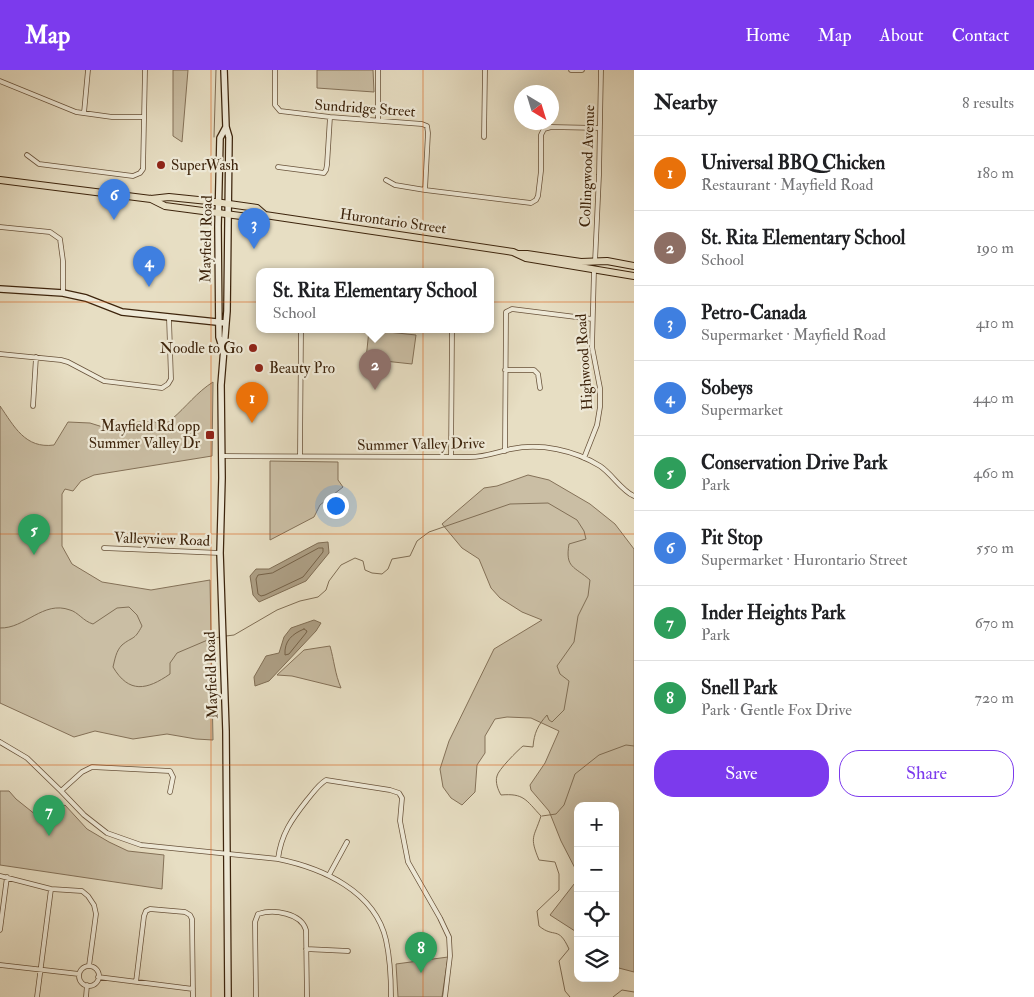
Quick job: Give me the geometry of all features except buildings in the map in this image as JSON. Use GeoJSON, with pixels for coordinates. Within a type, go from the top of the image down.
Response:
{"type":"FeatureCollection","features":[{"type":"Feature","properties":{"kind":"main road","name":"Mayfield Road"},"geometry":{"type":"LineString","coordinates":[[224,70],[226,127],[229,137],[226,323],[222,385],[220,553],[228,854],[228,997]]}},
{"type":"Feature","properties":{"kind":"main road","name":"Mayfield Road"},"geometry":{"type":"LineString","coordinates":[[224,352],[218,337],[218,213],[220,138],[226,127]]}},
{"type":"Feature","properties":{"kind":"main road","name":"Hurontario Street"},"geometry":{"type":"LineString","coordinates":[[0,180],[151,199],[169,197],[219,202],[257,208],[265,215]]}},
{"type":"Feature","properties":{"kind":"main road","name":"Hurontario Street"},"geometry":{"type":"LineString","coordinates":[[151,199],[165,206],[256,218],[265,215],[513,252],[526,258],[634,276]]}},
{"type":"Feature","properties":{"kind":"main road","name":"Hurontario Street"},"geometry":{"type":"LineString","coordinates":[[517,254],[582,262],[607,261],[634,266]]}},
{"type":"Feature","properties":{"kind":"main road"},"geometry":{"type":"LineString","coordinates":[[0,289],[64,293],[86,298],[114,310],[169,318],[226,323]]}},
{"type":"Feature","properties":{"kind":"street"},"geometry":{"type":"LineString","coordinates":[[84,114],[88,70]]}},
{"type":"Feature","properties":{"kind":"street"},"geometry":{"type":"LineString","coordinates":[[27,156],[39,164],[133,176],[138,175],[143,169],[145,70]]}},
{"type":"Feature","properties":{"kind":"street","name":"Sundridge Street"},"geometry":{"type":"LineString","coordinates":[[274,70],[274,102],[277,109],[330,117],[422,124],[427,126],[425,190]]}},
{"type":"Feature","properties":{"kind":"street"},"geometry":{"type":"LineString","coordinates":[[378,70],[378,120]]}},
{"type":"Feature","properties":{"kind":"street"},"geometry":{"type":"LineString","coordinates":[[484,137],[485,70]]}},
{"type":"Feature","properties":{"kind":"street"},"geometry":{"type":"LineString","coordinates":[[571,70],[582,70]]}},
{"type":"Feature","properties":{"kind":"street","name":"Collingwood Avenue"},"geometry":{"type":"LineString","coordinates":[[594,262],[599,175],[601,70]]}},
{"type":"Feature","properties":{"kind":"street"},"geometry":{"type":"LineString","coordinates":[[0,81],[84,114],[112,117],[144,117]]}},
{"type":"Feature","properties":{"kind":"street"},"geometry":{"type":"LineString","coordinates":[[278,167],[324,173],[327,165],[330,117]]}},
{"type":"Feature","properties":{"kind":"street"},"geometry":{"type":"LineString","coordinates":[[386,180],[395,185],[425,190],[526,203],[534,202],[539,187],[541,134],[544,130],[551,127],[600,128]]}},
{"type":"Feature","properties":{"kind":"street"},"geometry":{"type":"LineString","coordinates":[[0,227],[50,232],[60,239],[64,293]]}},
{"type":"Feature","properties":{"kind":"street","name":"Highwood Road"},"geometry":{"type":"LineString","coordinates":[[584,458],[597,425],[600,406],[600,388],[592,356],[594,262]]}},
{"type":"Feature","properties":{"kind":"street"},"geometry":{"type":"LineString","coordinates":[[505,451],[506,315],[508,310],[592,319]]}},
{"type":"Feature","properties":{"kind":"street"},"geometry":{"type":"LineString","coordinates":[[0,354],[68,362],[112,383],[162,388],[168,384],[171,378],[169,318]]}},
{"type":"Feature","properties":{"kind":"street"},"geometry":{"type":"LineString","coordinates":[[300,456],[302,333]]}},
{"type":"Feature","properties":{"kind":"street"},"geometry":{"type":"LineString","coordinates":[[451,457],[452,333]]}},
{"type":"Feature","properties":{"kind":"street"},"geometry":{"type":"LineString","coordinates":[[33,406],[36,357]]}},
{"type":"Feature","properties":{"kind":"street"},"geometry":{"type":"LineString","coordinates":[[505,370],[534,370],[539,376],[540,388]]}},
{"type":"Feature","properties":{"kind":"street","name":"Summer Valley Drive"},"geometry":{"type":"LineString","coordinates":[[222,456],[479,457],[527,447],[538,447],[559,450],[584,458],[606,471],[629,494],[634,496]]}},
{"type":"Feature","properties":{"kind":"street","name":"Valleyview Road"},"geometry":{"type":"LineString","coordinates":[[104,548],[220,553]]}},
{"type":"Feature","properties":{"kind":"street"},"geometry":{"type":"LineString","coordinates":[[0,742],[27,758],[62,791],[84,816],[107,834],[141,845],[278,859],[298,863],[329,874],[348,886],[365,903],[377,919],[386,938],[391,997]]}},
{"type":"Feature","properties":{"kind":"street"},"geometry":{"type":"LineString","coordinates":[[62,791],[82,772],[92,767],[170,771],[173,776],[170,792]]}},
{"type":"Feature","properties":{"kind":"street"},"geometry":{"type":"LineString","coordinates":[[278,859],[282,838],[290,822],[318,787],[326,780],[399,793],[402,798],[400,821],[408,862],[449,937],[450,956],[445,997]]}},
{"type":"Feature","properties":{"kind":"street"},"geometry":{"type":"LineString","coordinates":[[329,874],[347,842]]}},
{"type":"Feature","properties":{"kind":"street"},"geometry":{"type":"LineString","coordinates":[[0,876],[51,889],[82,891],[88,896],[94,905],[96,914],[88,966]]}},
{"type":"Feature","properties":{"kind":"street"},"geometry":{"type":"LineString","coordinates":[[0,930],[7,877]]}},
{"type":"Feature","properties":{"kind":"street"},"geometry":{"type":"LineString","coordinates":[[36,997],[51,889]]}},
{"type":"Feature","properties":{"kind":"street"},"geometry":{"type":"LineString","coordinates":[[136,982],[146,911],[150,909],[185,912],[192,919],[193,997]]}},
{"type":"Feature","properties":{"kind":"street"},"geometry":{"type":"LineString","coordinates":[[256,997],[255,922],[258,914],[265,912],[280,913],[300,919],[304,924],[306,930],[307,997]]}},
{"type":"Feature","properties":{"kind":"street"},"geometry":{"type":"LineString","coordinates":[[306,950],[348,951]]}},
{"type":"Feature","properties":{"kind":"street"},"geometry":{"type":"LineString","coordinates":[[0,965],[79,974]]}},
{"type":"Feature","properties":{"kind":"street"},"geometry":{"type":"LineString","coordinates":[[88,966],[97,970],[98,977],[96,982],[87,985],[82,983],[79,974],[82,968],[88,966]]}},
{"type":"Feature","properties":{"kind":"street"},"geometry":{"type":"LineString","coordinates":[[98,977],[193,989]]}},
{"type":"Feature","properties":{"kind":"street"},"geometry":{"type":"LineString","coordinates":[[86,997],[87,985]]}},
{"type":"Feature","properties":{"kind":"shaded area"},"geometry":{"type":"Polygon","coordinates":[[[173,70],[188,70],[182,142],[173,136],[173,70]]]}},
{"type":"Feature","properties":{"kind":"shaded area"},"geometry":{"type":"Polygon","coordinates":[[[317,70],[373,70],[374,92],[317,88],[317,70]]]}},
{"type":"Feature","properties":{"kind":"shaded area"},"geometry":{"type":"Polygon","coordinates":[[[369,333],[416,335],[412,364],[366,359],[369,333]]]}},
{"type":"Feature","properties":{"kind":"shaded area"},"geometry":{"type":"Polygon","coordinates":[[[213,382],[212,456],[94,475],[81,481],[73,491],[65,489],[62,494],[62,546],[72,564],[102,582],[151,590],[210,580],[213,740],[167,734],[133,739],[95,731],[74,737],[0,703],[0,406],[16,428],[28,440],[44,445],[54,445],[68,422],[90,423],[106,428],[139,422],[172,422],[172,419],[213,382]]]}},
{"type":"Feature","properties":{"kind":"shaded area"},"geometry":{"type":"Polygon","coordinates":[[[270,461],[338,462],[338,480],[343,487],[320,505],[314,517],[270,540],[270,461]]]}},
{"type":"Feature","properties":{"kind":"shaded area"},"geometry":{"type":"Polygon","coordinates":[[[528,475],[549,480],[590,504],[615,524],[634,549],[634,972],[619,968],[619,802],[574,802],[574,866],[549,811],[531,790],[530,785],[545,763],[559,731],[531,718],[507,717],[495,719],[485,736],[485,753],[477,765],[475,792],[462,805],[451,798],[443,787],[440,769],[449,741],[494,649],[542,620],[522,612],[500,598],[491,588],[479,559],[462,548],[442,524],[484,488],[497,486],[528,475]]]}},
{"type":"Feature","properties":{"kind":"shaded area"},"geometry":{"type":"Polygon","coordinates":[[[330,646],[341,688],[292,676],[277,675],[304,650],[330,646]]]}},
{"type":"Feature","properties":{"kind":"shaded area"},"geometry":{"type":"Polygon","coordinates":[[[0,791],[9,791],[41,819],[53,814],[65,805],[87,829],[109,842],[128,851],[164,855],[162,889],[0,865],[0,791]]]}},
{"type":"Feature","properties":{"kind":"shaded area"},"geometry":{"type":"Polygon","coordinates":[[[574,884],[574,930],[550,915],[574,884]]]}},
{"type":"Feature","properties":{"kind":"shaded area"},"geometry":{"type":"Polygon","coordinates":[[[448,957],[442,997],[398,997],[396,964],[448,957]]]}},
{"type":"Feature","properties":{"kind":"water"},"geometry":{"type":"Polygon","coordinates":[[[328,542],[329,553],[306,581],[259,602],[253,595],[250,576],[256,569],[269,569],[318,543],[328,542]]]}},
{"type":"Feature","properties":{"kind":"water"},"geometry":{"type":"Polygon","coordinates":[[[314,620],[321,623],[316,631],[269,681],[255,686],[254,677],[266,656],[279,653],[284,637],[291,628],[314,620]]]}},
{"type":"Feature","properties":{"kind":"waterway"},"geometry":{"type":"LineString","coordinates":[[214,137],[216,70]]}},
{"type":"Feature","properties":{"kind":"waterway"},"geometry":{"type":"LineString","coordinates":[[226,636],[234,635],[277,610],[300,601],[318,597],[326,590],[329,581],[341,565],[355,558],[363,561],[365,570],[382,574],[388,569],[392,559],[410,556],[417,541],[429,532],[510,504],[548,503],[577,520],[584,531],[586,539],[569,544],[568,558],[572,566],[590,580],[588,596],[578,616],[574,642],[557,666],[560,674],[569,681],[564,710],[552,722],[547,715],[537,730],[533,747],[523,746],[520,748],[501,769],[496,781],[501,795],[515,795],[524,799],[541,816],[533,841],[534,846],[539,860],[555,862],[559,874],[559,890],[537,911],[539,926],[562,937],[569,949],[559,961],[565,991],[570,997]]}},
{"type":"Feature","properties":{"kind":"waterway"},"geometry":{"type":"LineString","coordinates":[[0,628],[9,627],[51,609],[60,608],[73,611],[93,624],[117,608],[129,607],[137,615],[142,626],[135,636],[120,647],[113,667],[125,682],[139,687],[154,683],[170,674],[170,663],[177,653],[210,639],[220,637]]}},
{"type":"Feature","properties":{"kind":"waterway"},"geometry":{"type":"LineString","coordinates":[[542,816],[556,814],[564,805],[575,774],[599,755],[626,745],[634,746]]}},
{"type":"Feature","properties":{"kind":"waterway"},"geometry":{"type":"LineString","coordinates":[[613,997],[622,990],[634,992]]}},
{"type":"Feature","properties":{"kind":"place","name":"SuperWash"},"geometry":{"type":"Point","coordinates":[161,165]}},
{"type":"Feature","properties":{"kind":"place","name":"Pit Stop"},"geometry":{"type":"Point","coordinates":[114,220]}},
{"type":"Feature","properties":{"kind":"place","name":"Petro-Canada"},"geometry":{"type":"Point","coordinates":[254,249]}},
{"type":"Feature","properties":{"kind":"place","name":"Sobeys"},"geometry":{"type":"Point","coordinates":[149,287]}},
{"type":"Feature","properties":{"kind":"place","name":"Noodle to Go"},"geometry":{"type":"Point","coordinates":[253,348]}},
{"type":"Feature","properties":{"kind":"place","name":"Beauty Pro"},"geometry":{"type":"Point","coordinates":[259,368]}},
{"type":"Feature","properties":{"kind":"place","name":"St. Rita Elementary School"},"geometry":{"type":"Point","coordinates":[375,390]}},
{"type":"Feature","properties":{"kind":"place","name":"Universal BBQ Chicken"},"geometry":{"type":"Point","coordinates":[252,423]}},
{"type":"Feature","properties":{"kind":"place","name":"Mayfield Rd opp Summer Valley Dr"},"geometry":{"type":"Point","coordinates":[210,435]}},
{"type":"Feature","properties":{"kind":"place","name":"Conservation Drive Park"},"geometry":{"type":"Point","coordinates":[34,555]}},
{"type":"Feature","properties":{"kind":"place","name":"Inder Heights Park"},"geometry":{"type":"Point","coordinates":[49,836]}},
{"type":"Feature","properties":{"kind":"place","name":"Snell Park"},"geometry":{"type":"Point","coordinates":[421,973]}}]}
